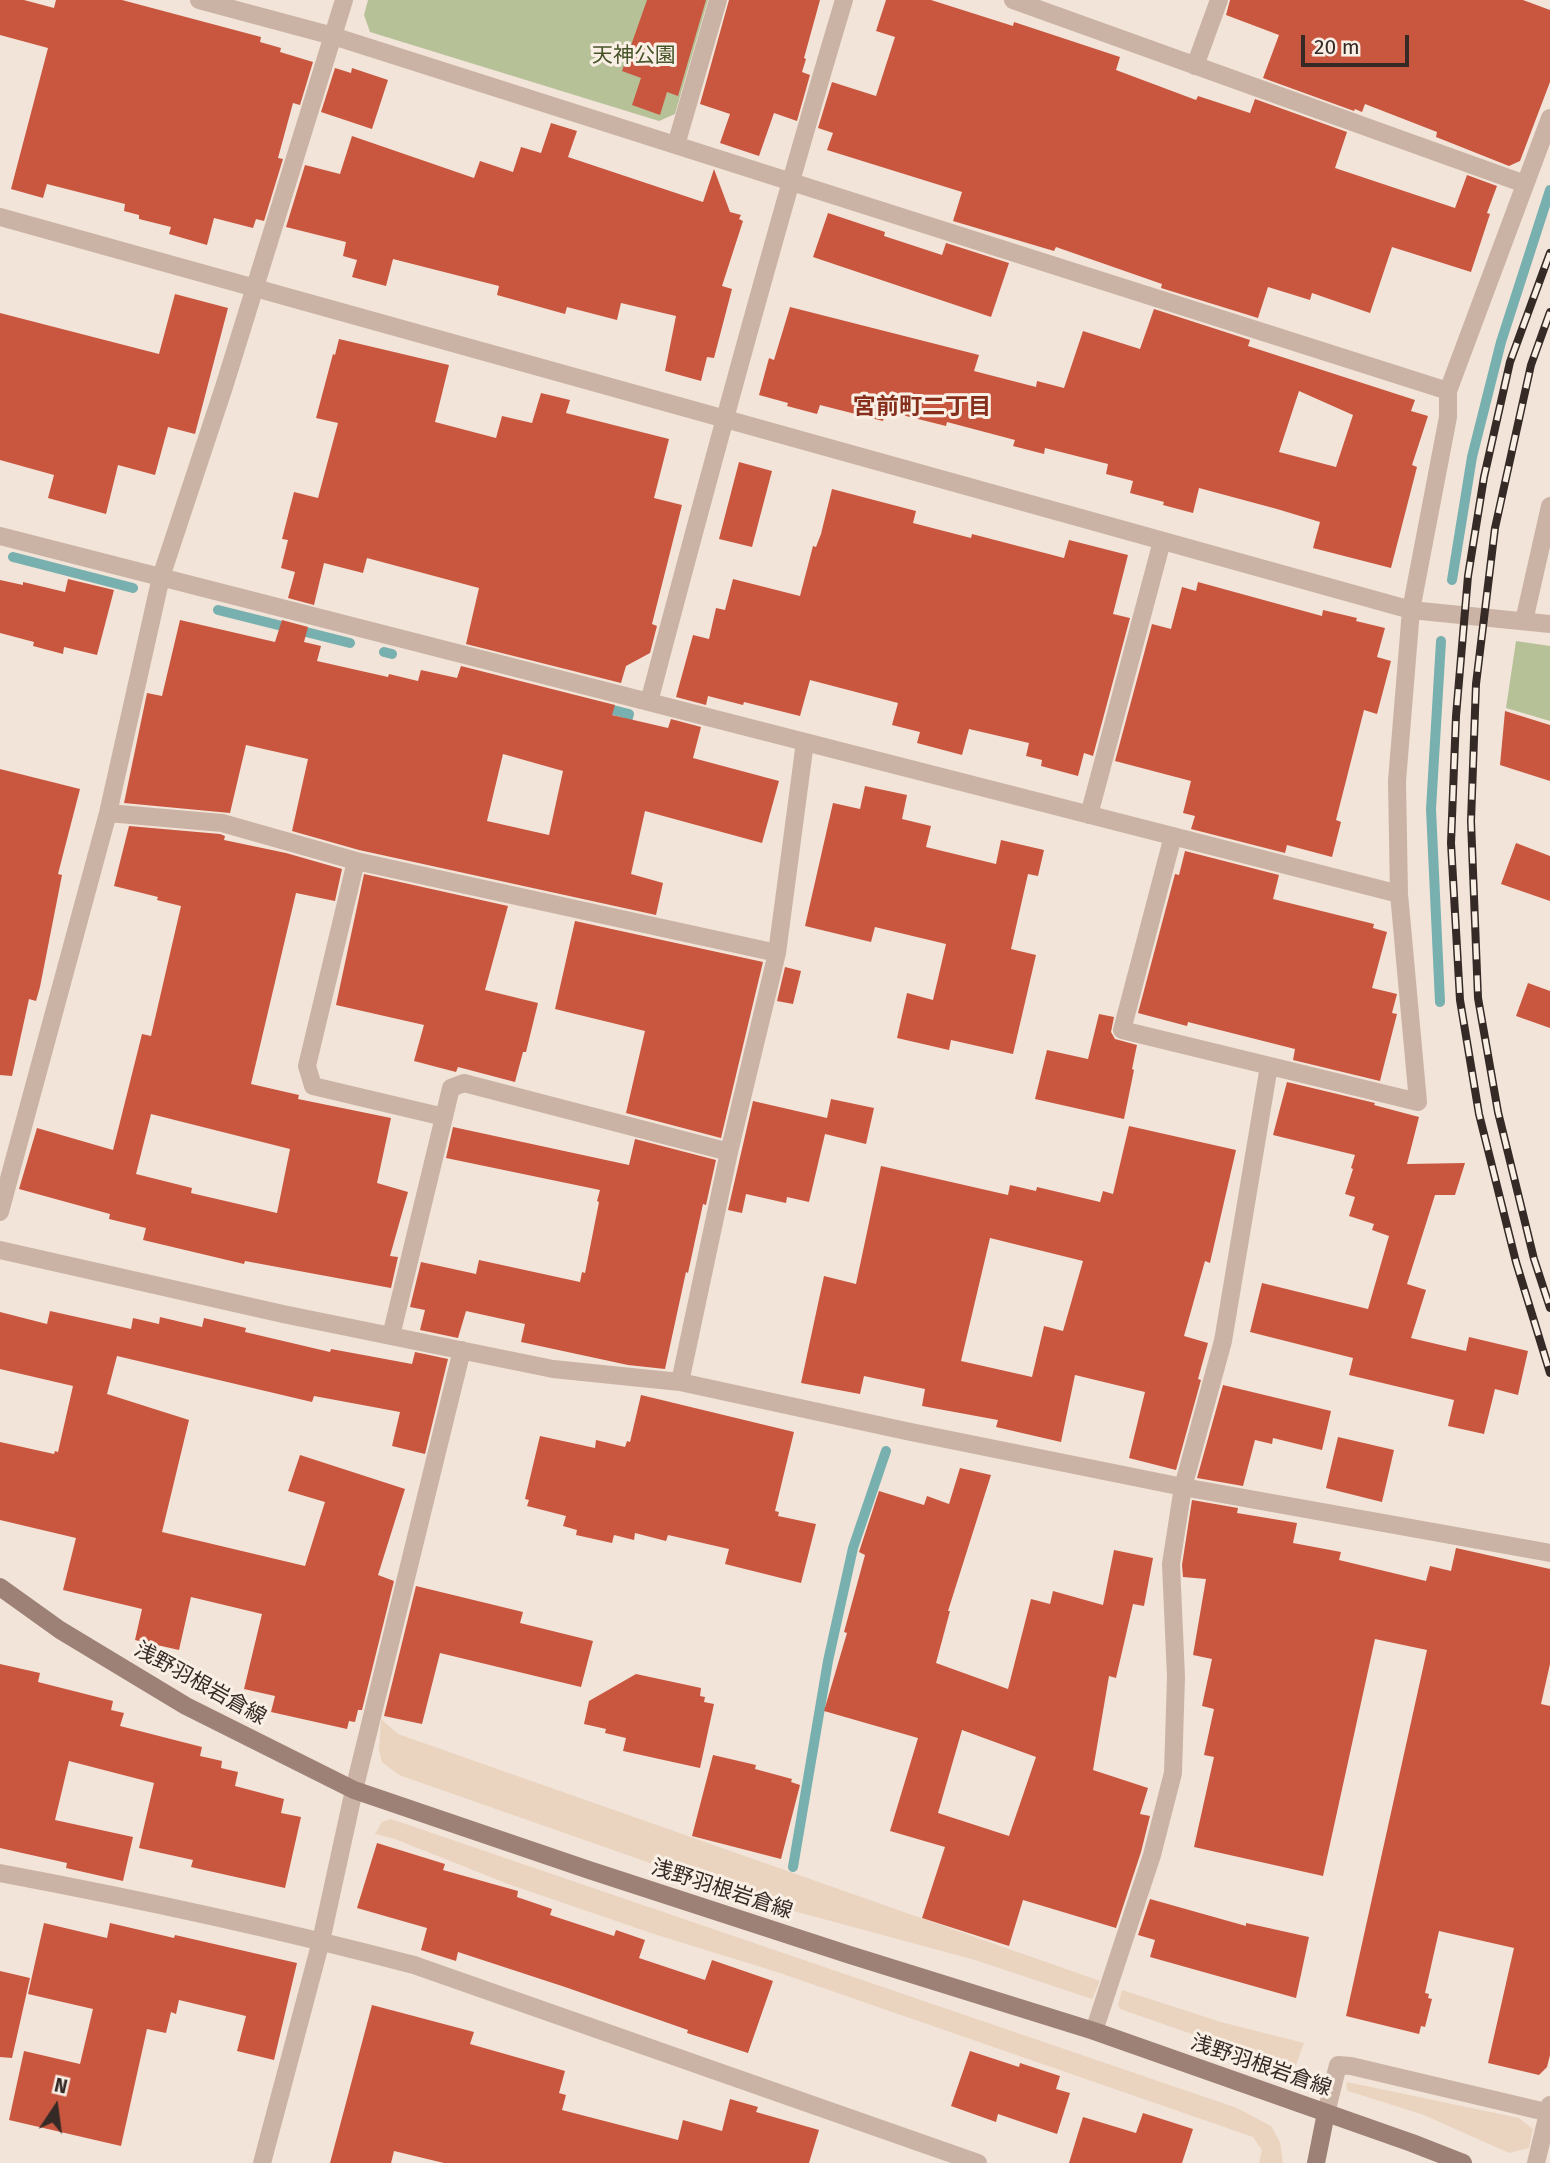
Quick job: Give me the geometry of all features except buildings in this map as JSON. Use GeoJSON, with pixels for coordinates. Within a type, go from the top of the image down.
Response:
{"type":"FeatureCollection","features":[{"type":"Feature","properties":{"kind":"main road","name":"浅野羽根岩倉線"},"geometry":{"type":"LineString","coordinates":[[0,1587],[60,1630],[186,1706],[354,1790],[640,1887],[1094,2031],[1463,2163]]}},
{"type":"Feature","properties":{"kind":"main road"},"geometry":{"type":"LineString","coordinates":[[1316,2163],[1326,2113]]}},
{"type":"Feature","properties":{"kind":"street"},"geometry":{"type":"LineString","coordinates":[[199,0],[332,36],[1448,391]]}},
{"type":"Feature","properties":{"kind":"street"},"geometry":{"type":"LineString","coordinates":[[0,1212],[108,814],[161,578],[224,387],[344,0]]}},
{"type":"Feature","properties":{"kind":"street"},"geometry":{"type":"LineString","coordinates":[[676,145],[718,0]]}},
{"type":"Feature","properties":{"kind":"street"},"geometry":{"type":"LineString","coordinates":[[649,702],[723,418],[844,0]]}},
{"type":"Feature","properties":{"kind":"street"},"geometry":{"type":"LineString","coordinates":[[1013,0],[1525,184]]}},
{"type":"Feature","properties":{"kind":"street"},"geometry":{"type":"LineString","coordinates":[[1195,66],[1219,0]]}},
{"type":"Feature","properties":{"kind":"street"},"geometry":{"type":"LineString","coordinates":[[1173,836],[1122,1030],[1418,1102],[1399,894],[1397,781],[1411,610],[1448,417],[1448,391],[1550,118]]}},
{"type":"Feature","properties":{"kind":"street"},"geometry":{"type":"LineString","coordinates":[[0,217],[1411,610],[1550,624]]}},
{"type":"Feature","properties":{"kind":"street"},"geometry":{"type":"LineString","coordinates":[[1524,621],[1550,506]]}},
{"type":"Feature","properties":{"kind":"street"},"geometry":{"type":"LineString","coordinates":[[0,536],[1399,894]]}},
{"type":"Feature","properties":{"kind":"street"},"geometry":{"type":"LineString","coordinates":[[1089,815],[1162,541]]}},
{"type":"Feature","properties":{"kind":"street"},"geometry":{"type":"LineString","coordinates":[[680,1382],[729,1152],[777,953],[805,742]]}},
{"type":"Feature","properties":{"kind":"street"},"geometry":{"type":"LineString","coordinates":[[108,814],[222,822],[356,861],[777,953]]}},
{"type":"Feature","properties":{"kind":"street"},"geometry":{"type":"LineString","coordinates":[[356,861],[307,1066],[313,1086],[444,1116]]}},
{"type":"Feature","properties":{"kind":"street"},"geometry":{"type":"LineString","coordinates":[[1094,2031],[1152,1855],[1173,1773],[1176,1676],[1171,1564],[1183,1487],[1223,1341],[1269,1066]]}},
{"type":"Feature","properties":{"kind":"street"},"geometry":{"type":"LineString","coordinates":[[391,1336],[451,1088],[464,1083],[729,1152]]}},
{"type":"Feature","properties":{"kind":"street"},"geometry":{"type":"LineString","coordinates":[[0,1250],[283,1314],[553,1368],[680,1382],[1183,1487],[1550,1553]]}},
{"type":"Feature","properties":{"kind":"street"},"geometry":{"type":"LineString","coordinates":[[262,2163],[321,1941],[354,1790],[462,1350]]}},
{"type":"Feature","properties":{"kind":"street"},"geometry":{"type":"LineString","coordinates":[[0,1873],[178,1909],[414,1965],[978,2163]]}},
{"type":"Feature","properties":{"kind":"street"},"geometry":{"type":"LineString","coordinates":[[1326,2113],[1338,2065],[1549,2110],[1536,2163]]}},
{"type":"Feature","properties":{"kind":"green space","name":"天神公園"},"geometry":{"type":"Polygon","coordinates":[[[368,0],[708,0],[675,114],[659,121],[370,32],[364,15],[368,0]]]}},
{"type":"Feature","properties":{"kind":"green space"},"geometry":{"type":"Polygon","coordinates":[[[1516,641],[1550,646],[1550,721],[1506,708],[1516,641]]]}},
{"type":"Feature","properties":{"kind":"shaded area"},"geometry":{"type":"Polygon","coordinates":[[[381,1719],[398,1734],[1100,1981],[1092,1999],[975,1960],[764,1903],[399,1775],[382,1762],[379,1750],[381,1719]]]}},
{"type":"Feature","properties":{"kind":"shaded area"},"geometry":{"type":"Polygon","coordinates":[[[391,1819],[1237,2108],[1271,2126],[1280,2142],[1283,2163],[1259,2163],[1262,2150],[1253,2137],[777,1972],[654,1934],[508,1884],[395,1839],[375,1834],[382,1822],[391,1819]]]}},
{"type":"Feature","properties":{"kind":"shaded area"},"geometry":{"type":"Polygon","coordinates":[[[1122,1990],[1221,2022],[1304,2043],[1296,2065],[1278,2064],[1120,2009],[1118,2005],[1122,1990]]]}},
{"type":"Feature","properties":{"kind":"shaded area"},"geometry":{"type":"Polygon","coordinates":[[[1347,2082],[1519,2118],[1533,2129],[1529,2148],[1509,2153],[1424,2115],[1348,2091],[1347,2082]]]}},
{"type":"Feature","properties":{"kind":"waterway"},"geometry":{"type":"LineString","coordinates":[[1452,580],[1472,457],[1501,342],[1550,190]]}},
{"type":"Feature","properties":{"kind":"waterway"},"geometry":{"type":"LineString","coordinates":[[13,557],[133,588]]}},
{"type":"Feature","properties":{"kind":"waterway"},"geometry":{"type":"LineString","coordinates":[[218,610],[350,643]]}},
{"type":"Feature","properties":{"kind":"waterway"},"geometry":{"type":"LineString","coordinates":[[1440,1002],[1431,809],[1441,641]]}},
{"type":"Feature","properties":{"kind":"waterway"},"geometry":{"type":"LineString","coordinates":[[384,652],[392,654]]}},
{"type":"Feature","properties":{"kind":"waterway"},"geometry":{"type":"LineString","coordinates":[[601,707],[629,714],[624,732]]}},
{"type":"Feature","properties":{"kind":"waterway"},"geometry":{"type":"LineString","coordinates":[[793,1867],[828,1661],[853,1548],[886,1451]]}},
{"type":"Feature","properties":{"kind":"railway"},"geometry":{"type":"LineString","coordinates":[[1550,253],[1510,362],[1484,477],[1468,576],[1456,716],[1451,843],[1460,1000],[1479,1114],[1516,1262],[1550,1373]]}},
{"type":"Feature","properties":{"kind":"railway"},"geometry":{"type":"LineString","coordinates":[[1550,312],[1531,365],[1495,528],[1476,684],[1471,821],[1478,998],[1498,1112],[1534,1259],[1550,1308]]}},
{"type":"Feature","properties":{"kind":"district","name":"宮前町二丁目"},"geometry":{"type":"Point","coordinates":[922,408]}}]}
